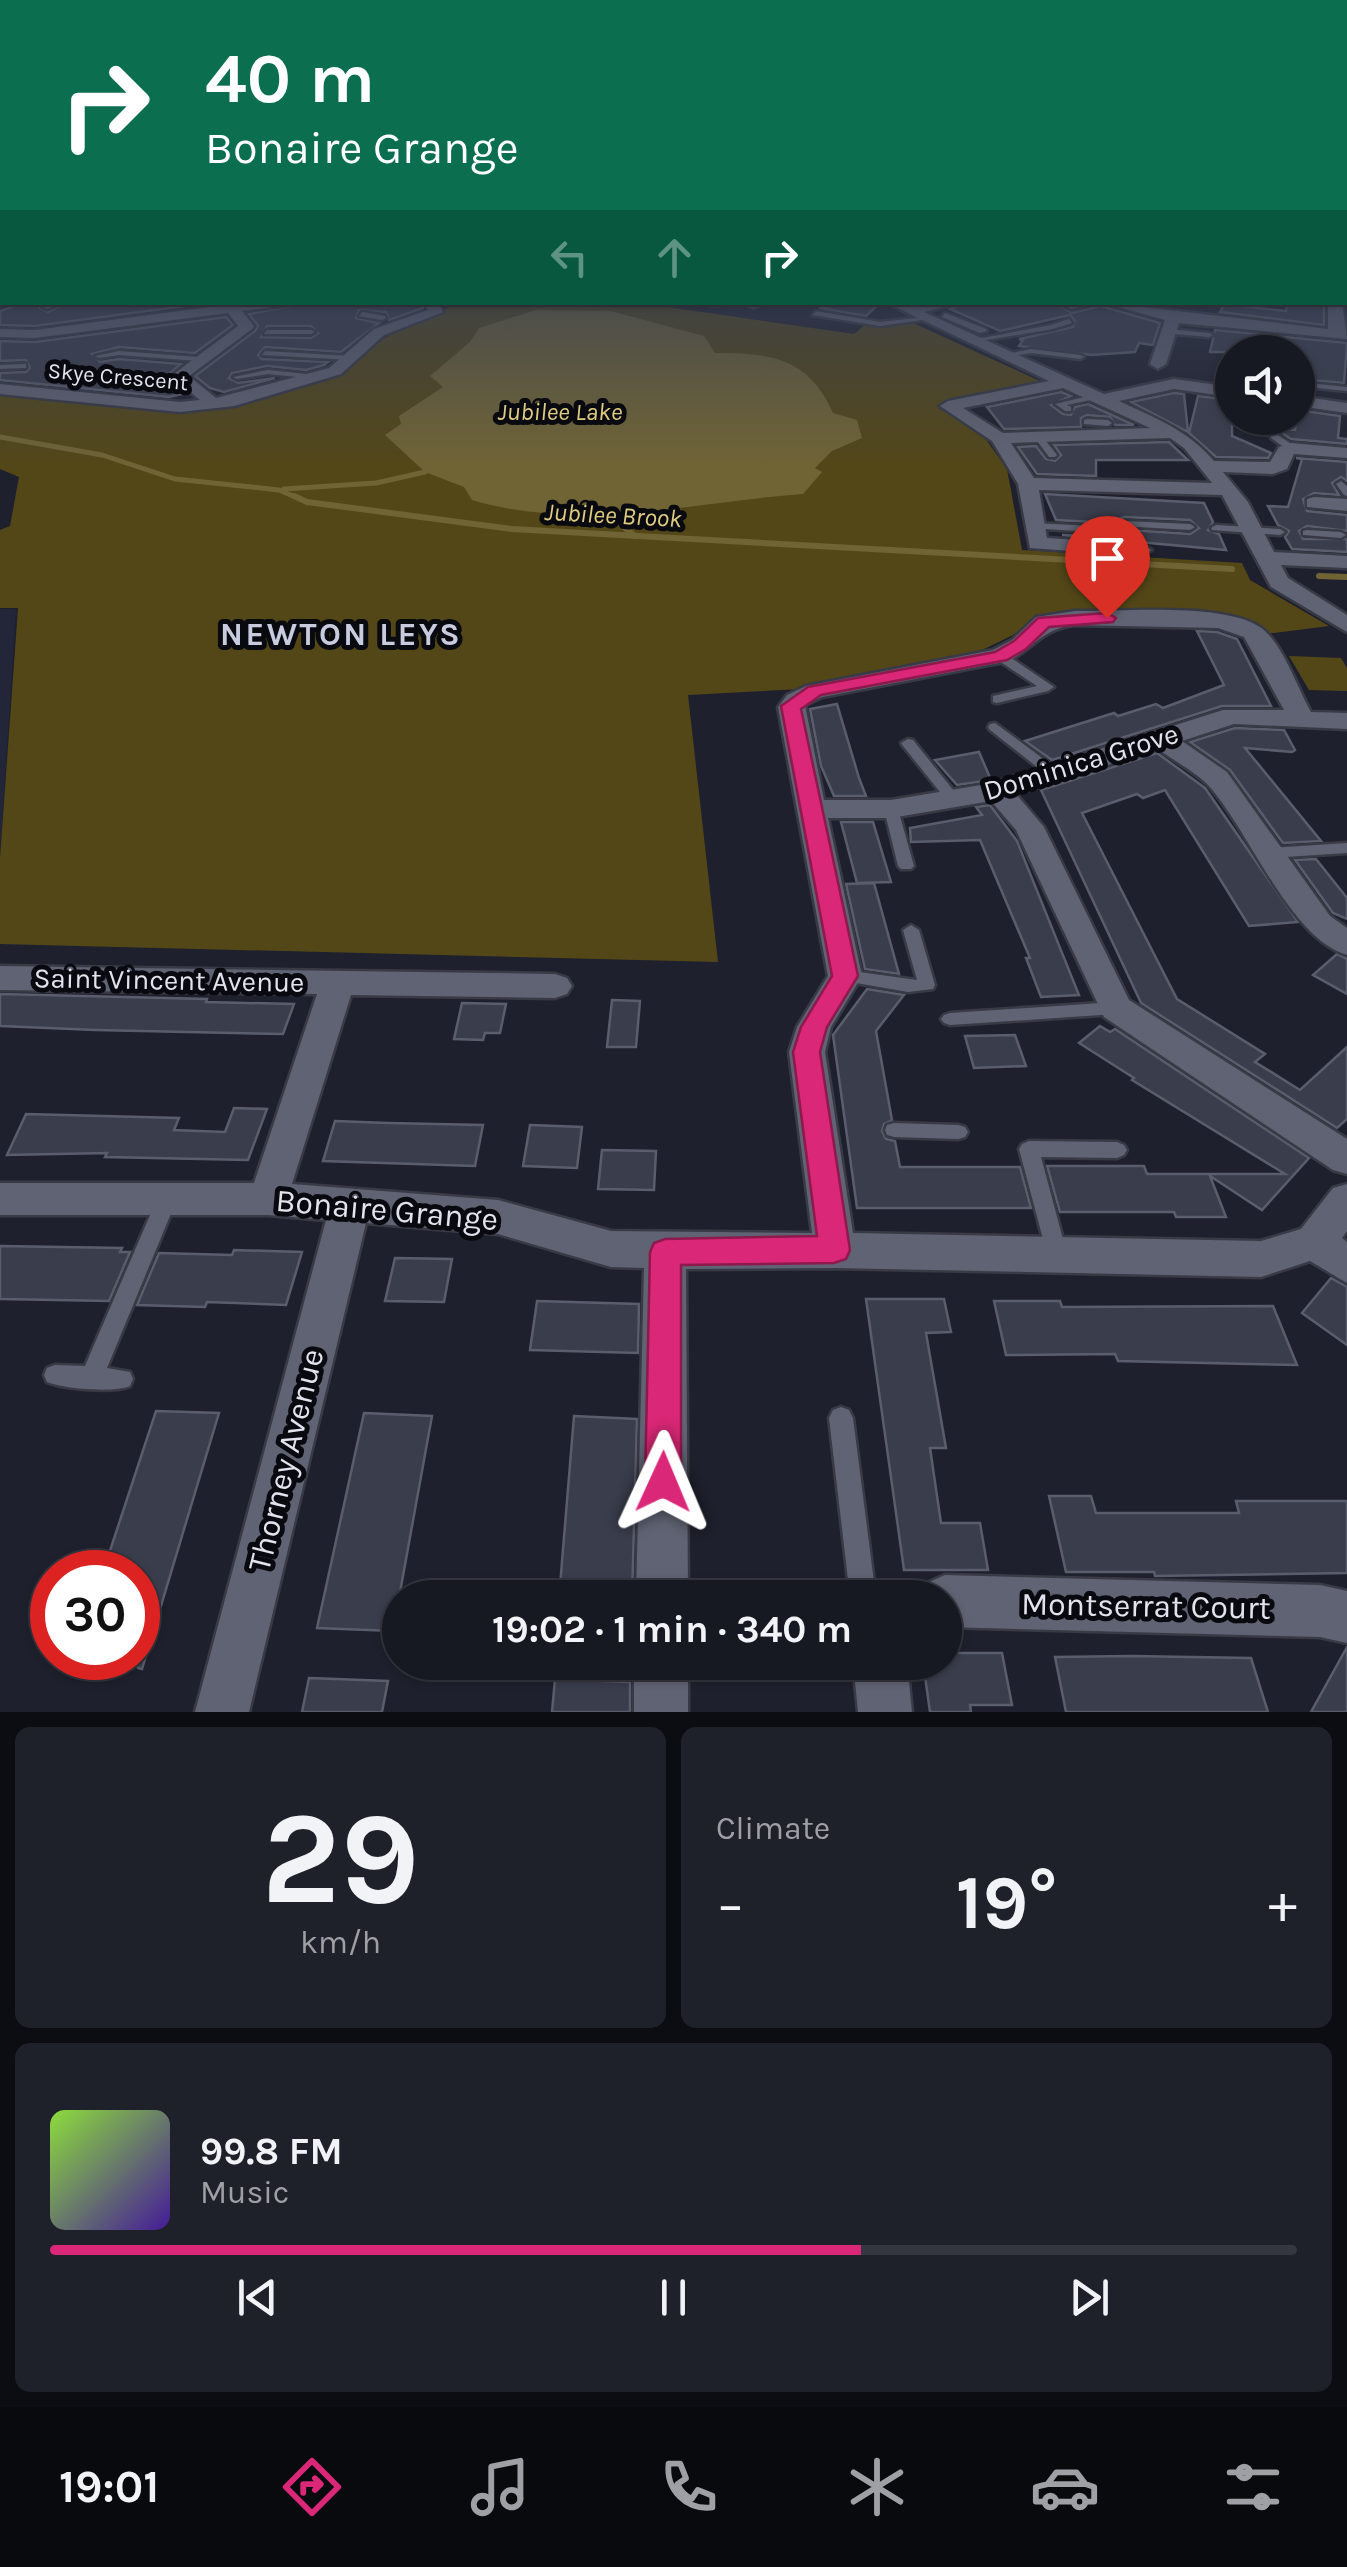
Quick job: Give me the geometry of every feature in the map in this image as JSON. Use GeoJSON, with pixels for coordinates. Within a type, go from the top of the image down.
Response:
{"type":"FeatureCollection","features":[{"type":"Feature","properties":{"kind":"street"},"geometry":{"type":"LineString","coordinates":[[0,333],[59,331],[178,308],[235,310],[269,306]]}},
{"type":"Feature","properties":{"kind":"street","name":"Skye Crescent"},"geometry":{"type":"LineString","coordinates":[[0,389],[180,407],[256,397],[335,371],[391,320],[436,312],[436,306]]}},
{"type":"Feature","properties":{"kind":"street"},"geometry":{"type":"LineString","coordinates":[[900,306],[926,318],[949,315]]}},
{"type":"Feature","properties":{"kind":"street"},"geometry":{"type":"LineString","coordinates":[[1119,306],[1170,324],[1197,320],[1342,334],[1336,306]]}},
{"type":"Feature","properties":{"kind":"street"},"geometry":{"type":"LineString","coordinates":[[1197,320],[1204,306]]}},
{"type":"Feature","properties":{"kind":"street"},"geometry":{"type":"LineString","coordinates":[[211,404],[207,396],[179,376],[198,359],[246,330],[247,324],[234,315],[235,310]]}},
{"type":"Feature","properties":{"kind":"street"},"geometry":{"type":"LineString","coordinates":[[908,310],[949,315],[1008,355],[1101,398],[1131,418],[1174,432],[1210,466],[1227,489],[1269,566],[1287,590],[1347,625]]}},
{"type":"Feature","properties":{"kind":"street"},"geometry":{"type":"LineString","coordinates":[[1156,354],[1170,324]]}},
{"type":"Feature","properties":{"kind":"street"},"geometry":{"type":"LineString","coordinates":[[1304,330],[1304,335]]}},
{"type":"Feature","properties":{"kind":"street"},"geometry":{"type":"LineString","coordinates":[[1067,382],[948,406],[999,438],[1028,484],[1037,544],[1142,550]]}},
{"type":"Feature","properties":{"kind":"street"},"geometry":{"type":"LineString","coordinates":[[1101,398],[1174,384],[1215,390]]}},
{"type":"Feature","properties":{"kind":"street"},"geometry":{"type":"LineString","coordinates":[[1315,403],[1347,408]]}},
{"type":"Feature","properties":{"kind":"street"},"geometry":{"type":"LineString","coordinates":[[999,438],[1174,432]]}},
{"type":"Feature","properties":{"kind":"street"},"geometry":{"type":"LineString","coordinates":[[1210,466],[1273,468],[1280,465],[1291,448],[1347,454]]}},
{"type":"Feature","properties":{"kind":"street"},"geometry":{"type":"LineString","coordinates":[[1028,484],[1227,489]]}},
{"type":"Feature","properties":{"kind":"street"},"geometry":{"type":"LineString","coordinates":[[1314,503],[1347,504]]}},
{"type":"Feature","properties":{"kind":"street"},"geometry":{"type":"LineString","coordinates":[[1269,566],[1347,562]]}},
{"type":"Feature","properties":{"kind":"street"},"geometry":{"type":"LineString","coordinates":[[1321,610],[1347,605]]}},
{"type":"Feature","properties":{"kind":"street"},"geometry":{"type":"LineString","coordinates":[[834,1250],[825,1129],[806,1052],[814,1027],[845,976],[790,706],[815,691],[1000,656],[1020,645],[1044,622],[1075,618],[1222,622],[1252,632],[1261,640],[1301,718]]}},
{"type":"Feature","properties":{"kind":"street","name":"Dominica Grove"},"geometry":{"type":"LineString","coordinates":[[813,809],[890,809],[998,791],[1056,776],[1232,716],[1347,721]]}},
{"type":"Feature","properties":{"kind":"street"},"geometry":{"type":"LineString","coordinates":[[1163,740],[1217,778],[1319,922],[1347,944]]}},
{"type":"Feature","properties":{"kind":"street"},"geometry":{"type":"LineString","coordinates":[[998,791],[1030,827],[1116,1008],[1347,1160]]}},
{"type":"Feature","properties":{"kind":"street","name":"Saint Vincent Avenue"},"geometry":{"type":"LineString","coordinates":[[0,978],[556,986]]}},
{"type":"Feature","properties":{"kind":"street","name":"Saint Vincent Avenue"},"geometry":{"type":"LineString","coordinates":[[268,1199],[338,982]]}},
{"type":"Feature","properties":{"kind":"street","name":"Bonaire Grange"},"geometry":{"type":"LineString","coordinates":[[0,1199],[268,1199],[498,1217],[612,1249],[665,1252],[834,1250],[1260,1259],[1331,1253],[1347,1200]]}},
{"type":"Feature","properties":{"kind":"street","name":"Thorney Avenue"},"geometry":{"type":"LineString","coordinates":[[222,1712],[350,1207]]}},
{"type":"Feature","properties":{"kind":"street"},"geometry":{"type":"LineString","coordinates":[[662,1580],[665,1252]]}},
{"type":"Feature","properties":{"kind":"street","name":"Montserrat Court"},"geometry":{"type":"LineString","coordinates":[[962,1601],[1320,1611],[1347,1617]]}},
{"type":"Feature","properties":{"kind":"street"},"geometry":{"type":"LineString","coordinates":[[661,1680],[661,1712]]}},
{"type":"Feature","properties":{"kind":"street"},"geometry":{"type":"LineString","coordinates":[[882,1680],[885,1712]]}},
{"type":"Feature","properties":{"kind":"lane"},"geometry":{"type":"LineString","coordinates":[[362,314],[391,320]]}},
{"type":"Feature","properties":{"kind":"lane"},"geometry":{"type":"LineString","coordinates":[[816,314],[880,324],[926,318]]}},
{"type":"Feature","properties":{"kind":"lane"},"geometry":{"type":"LineString","coordinates":[[949,315],[979,336],[1069,321]]}},
{"type":"Feature","properties":{"kind":"lane"},"geometry":{"type":"LineString","coordinates":[[1170,324],[1209,336]]}},
{"type":"Feature","properties":{"kind":"lane"},"geometry":{"type":"LineString","coordinates":[[267,332],[311,332]]}},
{"type":"Feature","properties":{"kind":"lane"},"geometry":{"type":"LineString","coordinates":[[1008,355],[1032,351],[1080,357]]}},
{"type":"Feature","properties":{"kind":"lane"},"geometry":{"type":"LineString","coordinates":[[99,356],[120,353],[198,359]]}},
{"type":"Feature","properties":{"kind":"lane"},"geometry":{"type":"LineString","coordinates":[[265,353],[351,358]]}},
{"type":"Feature","properties":{"kind":"lane"},"geometry":{"type":"LineString","coordinates":[[0,367],[22,366]]}},
{"type":"Feature","properties":{"kind":"lane"},"geometry":{"type":"LineString","coordinates":[[237,378],[268,372],[316,377]]}},
{"type":"Feature","properties":{"kind":"lane"},"geometry":{"type":"LineString","coordinates":[[1315,386],[1347,389]]}},
{"type":"Feature","properties":{"kind":"lane"},"geometry":{"type":"LineString","coordinates":[[1068,408],[1059,404],[1101,398]]}},
{"type":"Feature","properties":{"kind":"lane"},"geometry":{"type":"LineString","coordinates":[[1088,422],[1108,422]]}},
{"type":"Feature","properties":{"kind":"lane"},"geometry":{"type":"LineString","coordinates":[[1274,435],[1291,448]]}},
{"type":"Feature","properties":{"kind":"lane"},"geometry":{"type":"LineString","coordinates":[[1039,438],[1052,454]]}},
{"type":"Feature","properties":{"kind":"lane"},"geometry":{"type":"LineString","coordinates":[[1124,524],[1190,527]]}},
{"type":"Feature","properties":{"kind":"lane"},"geometry":{"type":"LineString","coordinates":[[1034,526],[1093,529]]}},
{"type":"Feature","properties":{"kind":"lane"},"geometry":{"type":"LineString","coordinates":[[1216,528],[1280,532]]}},
{"type":"Feature","properties":{"kind":"lane"},"geometry":{"type":"LineString","coordinates":[[1307,533],[1341,535]]}},
{"type":"Feature","properties":{"kind":"lane"},"geometry":{"type":"LineString","coordinates":[[998,699],[1048,687],[1000,656]]}},
{"type":"Feature","properties":{"kind":"lane"},"geometry":{"type":"LineString","coordinates":[[995,727],[1056,776]]}},
{"type":"Feature","properties":{"kind":"lane"},"geometry":{"type":"LineString","coordinates":[[908,744],[953,799]]}},
{"type":"Feature","properties":{"kind":"lane"},"geometry":{"type":"LineString","coordinates":[[890,809],[906,866]]}},
{"type":"Feature","properties":{"kind":"lane"},"geometry":{"type":"LineString","coordinates":[[1269,852],[1347,848]]}},
{"type":"Feature","properties":{"kind":"lane"},"geometry":{"type":"LineString","coordinates":[[845,976],[926,985],[910,930]]}},
{"type":"Feature","properties":{"kind":"lane"},"geometry":{"type":"LineString","coordinates":[[950,1019],[1116,1008]]}},
{"type":"Feature","properties":{"kind":"lane"},"geometry":{"type":"LineString","coordinates":[[894,1130],[958,1132]]}},
{"type":"Feature","properties":{"kind":"lane"},"geometry":{"type":"LineString","coordinates":[[1057,1254],[1029,1149],[1117,1150]]}},
{"type":"Feature","properties":{"kind":"lane"},"geometry":{"type":"LineString","coordinates":[[91,1378],[167,1199]]}},
{"type":"Feature","properties":{"kind":"lane"},"geometry":{"type":"LineString","coordinates":[[56,1374],[122,1380]]}},
{"type":"Feature","properties":{"kind":"lane"},"geometry":{"type":"LineString","coordinates":[[841,1418],[861,1580]]}},
{"type":"Feature","properties":{"kind":"shaded area"},"geometry":{"type":"Polygon","coordinates":[[[660,306],[854,334],[866,324],[885,327],[913,323],[1042,382],[951,399],[938,408],[980,431],[1007,469],[1022,550],[1242,563],[1250,580],[1329,626],[1265,634],[1215,613],[1040,614],[1013,635],[976,653],[801,689],[688,695],[718,962],[0,944],[0,858],[18,608],[0,608],[0,530],[10,526],[19,477],[0,469],[0,394],[146,410],[247,402],[343,373],[383,339],[449,307],[660,306]]]}},
{"type":"Feature","properties":{"kind":"shaded area"},"geometry":{"type":"Polygon","coordinates":[[[0,609],[16,609],[0,851],[0,609]]]}},
{"type":"Feature","properties":{"kind":"shaded area"},"geometry":{"type":"Polygon","coordinates":[[[1289,656],[1341,658],[1347,668],[1347,691],[1309,690],[1289,656]]]}},
{"type":"Feature","properties":{"kind":"water","name":"Jubilee Lake"},"geometry":{"type":"Polygon","coordinates":[[[536,310],[611,311],[704,336],[715,353],[753,354],[785,362],[812,380],[833,413],[857,420],[862,438],[832,451],[815,468],[822,472],[803,494],[595,514],[554,514],[472,500],[464,487],[425,472],[385,435],[401,424],[399,416],[443,387],[430,376],[470,342],[479,328],[536,310]]]}},
{"type":"Feature","properties":{"kind":"building"},"geometry":{"type":"Polygon","coordinates":[[[15,306],[41,306],[48,312],[60,306],[186,306],[35,326],[0,325],[0,311],[15,306]]]}},
{"type":"Feature","properties":{"kind":"building"},"geometry":{"type":"Polygon","coordinates":[[[292,306],[423,308],[389,320],[386,312],[359,310],[356,318],[379,323],[341,352],[265,347],[258,355],[262,359],[328,362],[324,365],[306,370],[267,366],[232,373],[229,378],[238,383],[275,378],[224,392],[210,388],[195,376],[258,326],[249,314],[292,306]],[[267,326],[261,337],[311,338],[318,333],[311,326],[267,326]]]}},
{"type":"Feature","properties":{"kind":"building"},"geometry":{"type":"Polygon","coordinates":[[[831,306],[877,306],[866,316],[819,308],[831,306]]]}},
{"type":"Feature","properties":{"kind":"building"},"geometry":{"type":"Polygon","coordinates":[[[1060,306],[1072,313],[1101,306],[1160,323],[1153,345],[1139,343],[1135,352],[1091,355],[1019,346],[1023,340],[1019,339],[1073,327],[1075,321],[1070,315],[1000,331],[950,309],[1060,306]]]}},
{"type":"Feature","properties":{"kind":"building"},"geometry":{"type":"Polygon","coordinates":[[[1224,306],[1286,311],[1287,306],[1324,306],[1324,325],[1220,312],[1224,306]]]}},
{"type":"Feature","properties":{"kind":"building"},"geometry":{"type":"Polygon","coordinates":[[[226,317],[233,325],[195,353],[119,347],[92,354],[100,362],[119,359],[181,364],[167,376],[186,393],[169,397],[0,380],[0,373],[26,372],[30,368],[26,360],[0,361],[0,341],[35,342],[226,317]]]}},
{"type":"Feature","properties":{"kind":"building"},"geometry":{"type":"Polygon","coordinates":[[[1215,330],[1266,335],[1215,335],[1215,352],[1210,352],[1215,330]]]}},
{"type":"Feature","properties":{"kind":"building"},"geometry":{"type":"Polygon","coordinates":[[[1315,340],[1347,343],[1344,383],[1315,380],[1315,340]]]}},
{"type":"Feature","properties":{"kind":"building"},"geometry":{"type":"Polygon","coordinates":[[[1061,392],[1071,396],[1051,405],[1063,414],[1071,415],[1075,407],[1088,404],[1134,425],[1115,425],[1110,417],[1087,415],[1081,418],[1081,427],[1004,429],[987,407],[1061,392]]]}},
{"type":"Feature","properties":{"kind":"building"},"geometry":{"type":"Polygon","coordinates":[[[1184,394],[1188,432],[1131,402],[1184,394]]]}},
{"type":"Feature","properties":{"kind":"building"},"geometry":{"type":"Polygon","coordinates":[[[1198,396],[1215,398],[1215,435],[1232,435],[1271,453],[1268,458],[1216,457],[1189,433],[1198,396]]]}},
{"type":"Feature","properties":{"kind":"building"},"geometry":{"type":"Polygon","coordinates":[[[1315,412],[1340,416],[1338,438],[1347,439],[1347,444],[1291,439],[1285,435],[1315,435],[1315,412]]]}},
{"type":"Feature","properties":{"kind":"building"},"geometry":{"type":"Polygon","coordinates":[[[1169,442],[1188,460],[1096,460],[1096,476],[1037,474],[1018,447],[1036,446],[1046,459],[1055,461],[1061,455],[1054,445],[1169,442]]]}},
{"type":"Feature","properties":{"kind":"building"},"geometry":{"type":"Polygon","coordinates":[[[1296,458],[1347,462],[1347,481],[1341,477],[1332,483],[1339,495],[1314,493],[1303,499],[1307,511],[1347,515],[1347,531],[1307,526],[1299,531],[1303,539],[1347,539],[1347,552],[1292,549],[1285,537],[1289,531],[1278,525],[1268,506],[1288,507],[1302,459],[1296,458]]]}},
{"type":"Feature","properties":{"kind":"building"},"geometry":{"type":"Polygon","coordinates":[[[1045,494],[1204,503],[1213,522],[1208,530],[1219,534],[1226,550],[1062,535],[1093,536],[1102,528],[1093,522],[1056,520],[1045,494]],[[1124,517],[1117,520],[1117,529],[1190,534],[1199,528],[1190,520],[1124,517]]]}},
{"type":"Feature","properties":{"kind":"building"},"geometry":{"type":"Polygon","coordinates":[[[1197,631],[1237,639],[1271,706],[1222,706],[1052,760],[1025,741],[1114,713],[1118,716],[1156,704],[1163,708],[1224,685],[1197,631]]]}},
{"type":"Feature","properties":{"kind":"building"},"geometry":{"type":"Polygon","coordinates":[[[837,704],[866,796],[834,796],[821,766],[810,709],[837,704]]]}},
{"type":"Feature","properties":{"kind":"building"},"geometry":{"type":"Polygon","coordinates":[[[1235,728],[1284,730],[1295,750],[1292,752],[1245,748],[1321,841],[1283,843],[1230,770],[1190,742],[1235,728]]]}},
{"type":"Feature","properties":{"kind":"building"},"geometry":{"type":"Polygon","coordinates":[[[979,752],[991,780],[957,785],[935,760],[979,752]]]}},
{"type":"Feature","properties":{"kind":"building"},"geometry":{"type":"Polygon","coordinates":[[[1157,753],[1205,788],[1298,922],[1249,926],[1165,790],[1143,798],[1137,794],[1082,813],[1177,999],[1265,1054],[1255,1062],[1300,1090],[1347,1047],[1347,1119],[1337,1128],[1141,1003],[1041,790],[1157,753]]]}},
{"type":"Feature","properties":{"kind":"building"},"geometry":{"type":"Polygon","coordinates":[[[990,805],[1017,841],[1079,995],[1041,997],[1026,958],[1030,958],[980,840],[911,842],[910,828],[982,815],[976,807],[990,805]]]}},
{"type":"Feature","properties":{"kind":"building"},"geometry":{"type":"Polygon","coordinates":[[[841,822],[873,822],[891,882],[857,883],[841,822]]]}},
{"type":"Feature","properties":{"kind":"building"},"geometry":{"type":"Polygon","coordinates":[[[1316,859],[1347,898],[1347,919],[1333,913],[1295,860],[1316,859]]]}},
{"type":"Feature","properties":{"kind":"building"},"geometry":{"type":"Polygon","coordinates":[[[874,883],[899,974],[865,969],[846,884],[874,883]]]}},
{"type":"Feature","properties":{"kind":"building"},"geometry":{"type":"Polygon","coordinates":[[[1337,954],[1347,959],[1347,994],[1313,975],[1337,954]]]}},
{"type":"Feature","properties":{"kind":"building"},"geometry":{"type":"Polygon","coordinates":[[[867,989],[904,995],[876,1031],[892,1120],[884,1124],[882,1131],[886,1139],[895,1141],[900,1167],[1020,1167],[1031,1208],[857,1208],[833,1035],[867,989]]]}},
{"type":"Feature","properties":{"kind":"building"},"geometry":{"type":"Polygon","coordinates":[[[0,994],[294,1004],[283,1034],[95,1030],[0,1026],[0,994]]]}},
{"type":"Feature","properties":{"kind":"building"},"geometry":{"type":"Polygon","coordinates":[[[612,1000],[640,1001],[636,1047],[607,1047],[612,1000]]]}},
{"type":"Feature","properties":{"kind":"building"},"geometry":{"type":"Polygon","coordinates":[[[462,1003],[506,1004],[500,1033],[485,1033],[483,1040],[454,1039],[462,1003]]]}},
{"type":"Feature","properties":{"kind":"building"},"geometry":{"type":"Polygon","coordinates":[[[1100,1026],[1110,1032],[1115,1029],[1309,1158],[1262,1210],[1210,1176],[1226,1217],[1176,1217],[1174,1212],[1060,1212],[1047,1166],[1144,1166],[1147,1174],[1285,1174],[1079,1043],[1100,1026]]]}},
{"type":"Feature","properties":{"kind":"building"},"geometry":{"type":"Polygon","coordinates":[[[1015,1035],[1026,1066],[974,1068],[965,1036],[1015,1035]]]}},
{"type":"Feature","properties":{"kind":"building"},"geometry":{"type":"Polygon","coordinates":[[[234,1108],[267,1109],[248,1160],[105,1157],[107,1153],[7,1155],[26,1114],[179,1118],[174,1130],[225,1132],[234,1108]]]}},
{"type":"Feature","properties":{"kind":"building"},"geometry":{"type":"Polygon","coordinates":[[[335,1121],[483,1125],[475,1166],[323,1161],[335,1121]]]}},
{"type":"Feature","properties":{"kind":"building"},"geometry":{"type":"Polygon","coordinates":[[[530,1125],[582,1127],[577,1168],[523,1166],[530,1125]]]}},
{"type":"Feature","properties":{"kind":"building"},"geometry":{"type":"Polygon","coordinates":[[[602,1150],[656,1151],[654,1190],[598,1189],[602,1150]]]}},
{"type":"Feature","properties":{"kind":"building"},"geometry":{"type":"Polygon","coordinates":[[[0,1246],[122,1248],[120,1252],[130,1252],[109,1301],[0,1299],[0,1246]]]}},
{"type":"Feature","properties":{"kind":"building"},"geometry":{"type":"Polygon","coordinates":[[[234,1250],[302,1252],[286,1305],[137,1305],[159,1253],[232,1255],[234,1250]]]}},
{"type":"Feature","properties":{"kind":"building"},"geometry":{"type":"Polygon","coordinates":[[[395,1258],[452,1259],[444,1302],[385,1301],[395,1258]]]}},
{"type":"Feature","properties":{"kind":"building"},"geometry":{"type":"Polygon","coordinates":[[[1331,1278],[1347,1287],[1347,1345],[1302,1313],[1331,1278]]]}},
{"type":"Feature","properties":{"kind":"building"},"geometry":{"type":"Polygon","coordinates":[[[866,1299],[944,1299],[951,1332],[926,1333],[946,1448],[930,1448],[941,1523],[980,1523],[988,1570],[904,1570],[866,1299]]]}},
{"type":"Feature","properties":{"kind":"building"},"geometry":{"type":"Polygon","coordinates":[[[537,1301],[639,1304],[638,1353],[530,1350],[537,1301]]]}},
{"type":"Feature","properties":{"kind":"building"},"geometry":{"type":"Polygon","coordinates":[[[994,1301],[1060,1301],[1062,1307],[1273,1306],[1297,1365],[1118,1361],[1115,1354],[1006,1355],[994,1301]]]}},
{"type":"Feature","properties":{"kind":"building"},"geometry":{"type":"Polygon","coordinates":[[[156,1411],[219,1413],[160,1609],[160,1550],[110,1550],[156,1411]]]}},
{"type":"Feature","properties":{"kind":"building"},"geometry":{"type":"Polygon","coordinates":[[[364,1413],[432,1416],[402,1580],[382,1580],[382,1631],[317,1628],[364,1413]]]}},
{"type":"Feature","properties":{"kind":"building"},"geometry":{"type":"Polygon","coordinates":[[[574,1416],[637,1419],[633,1580],[560,1580],[574,1416]]]}},
{"type":"Feature","properties":{"kind":"building"},"geometry":{"type":"Polygon","coordinates":[[[1049,1496],[1091,1496],[1096,1513],[1239,1513],[1236,1501],[1347,1501],[1347,1573],[1155,1576],[1154,1572],[1066,1572],[1049,1496]]]}},
{"type":"Feature","properties":{"kind":"building"},"geometry":{"type":"Polygon","coordinates":[[[1347,1647],[1347,1712],[1311,1712],[1347,1647]]]}},
{"type":"Feature","properties":{"kind":"building"},"geometry":{"type":"Polygon","coordinates":[[[962,1653],[1002,1653],[1012,1705],[970,1705],[971,1712],[930,1712],[926,1680],[962,1680],[962,1653]]]}},
{"type":"Feature","properties":{"kind":"building"},"geometry":{"type":"Polygon","coordinates":[[[1055,1657],[1251,1658],[1268,1712],[1066,1712],[1055,1657]]]}},
{"type":"Feature","properties":{"kind":"building"},"geometry":{"type":"Polygon","coordinates":[[[309,1678],[388,1681],[382,1712],[302,1712],[309,1678]]]}},
{"type":"Feature","properties":{"kind":"building"},"geometry":{"type":"Polygon","coordinates":[[[555,1680],[630,1682],[630,1712],[552,1712],[555,1680]]]}},
{"type":"Feature","properties":{"kind":"waterway","name":"Jubilee Brook"},"geometry":{"type":"LineString","coordinates":[[0,437],[102,455],[175,479],[279,490],[300,499]]}},
{"type":"Feature","properties":{"kind":"waterway"},"geometry":{"type":"LineString","coordinates":[[284,489],[376,483],[425,472]]}},
{"type":"Feature","properties":{"kind":"waterway","name":"Jubilee Brook"},"geometry":{"type":"LineString","coordinates":[[294,496],[307,502],[512,529],[635,536]]}},
{"type":"Feature","properties":{"kind":"waterway"},"geometry":{"type":"LineString","coordinates":[[604,511],[635,536]]}},
{"type":"Feature","properties":{"kind":"waterway","name":"Jubilee Brook"},"geometry":{"type":"LineString","coordinates":[[635,536],[1232,569]]}},
{"type":"Feature","properties":{"kind":"waterway","name":"Jubilee Brook"},"geometry":{"type":"LineString","coordinates":[[1319,576],[1347,577]]}},
{"type":"Feature","properties":{"kind":"district","name":"NEWTON LEYS"},"geometry":{"type":"Point","coordinates":[341,634]}},
{"type":"Feature","properties":{"kind":"route"},"geometry":{"type":"LineString","coordinates":[[663,1482],[665,1252],[834,1250],[806,1052],[814,1027],[845,976],[790,706],[815,691],[1000,656],[1020,645],[1044,622],[1107,618]]}}]}
